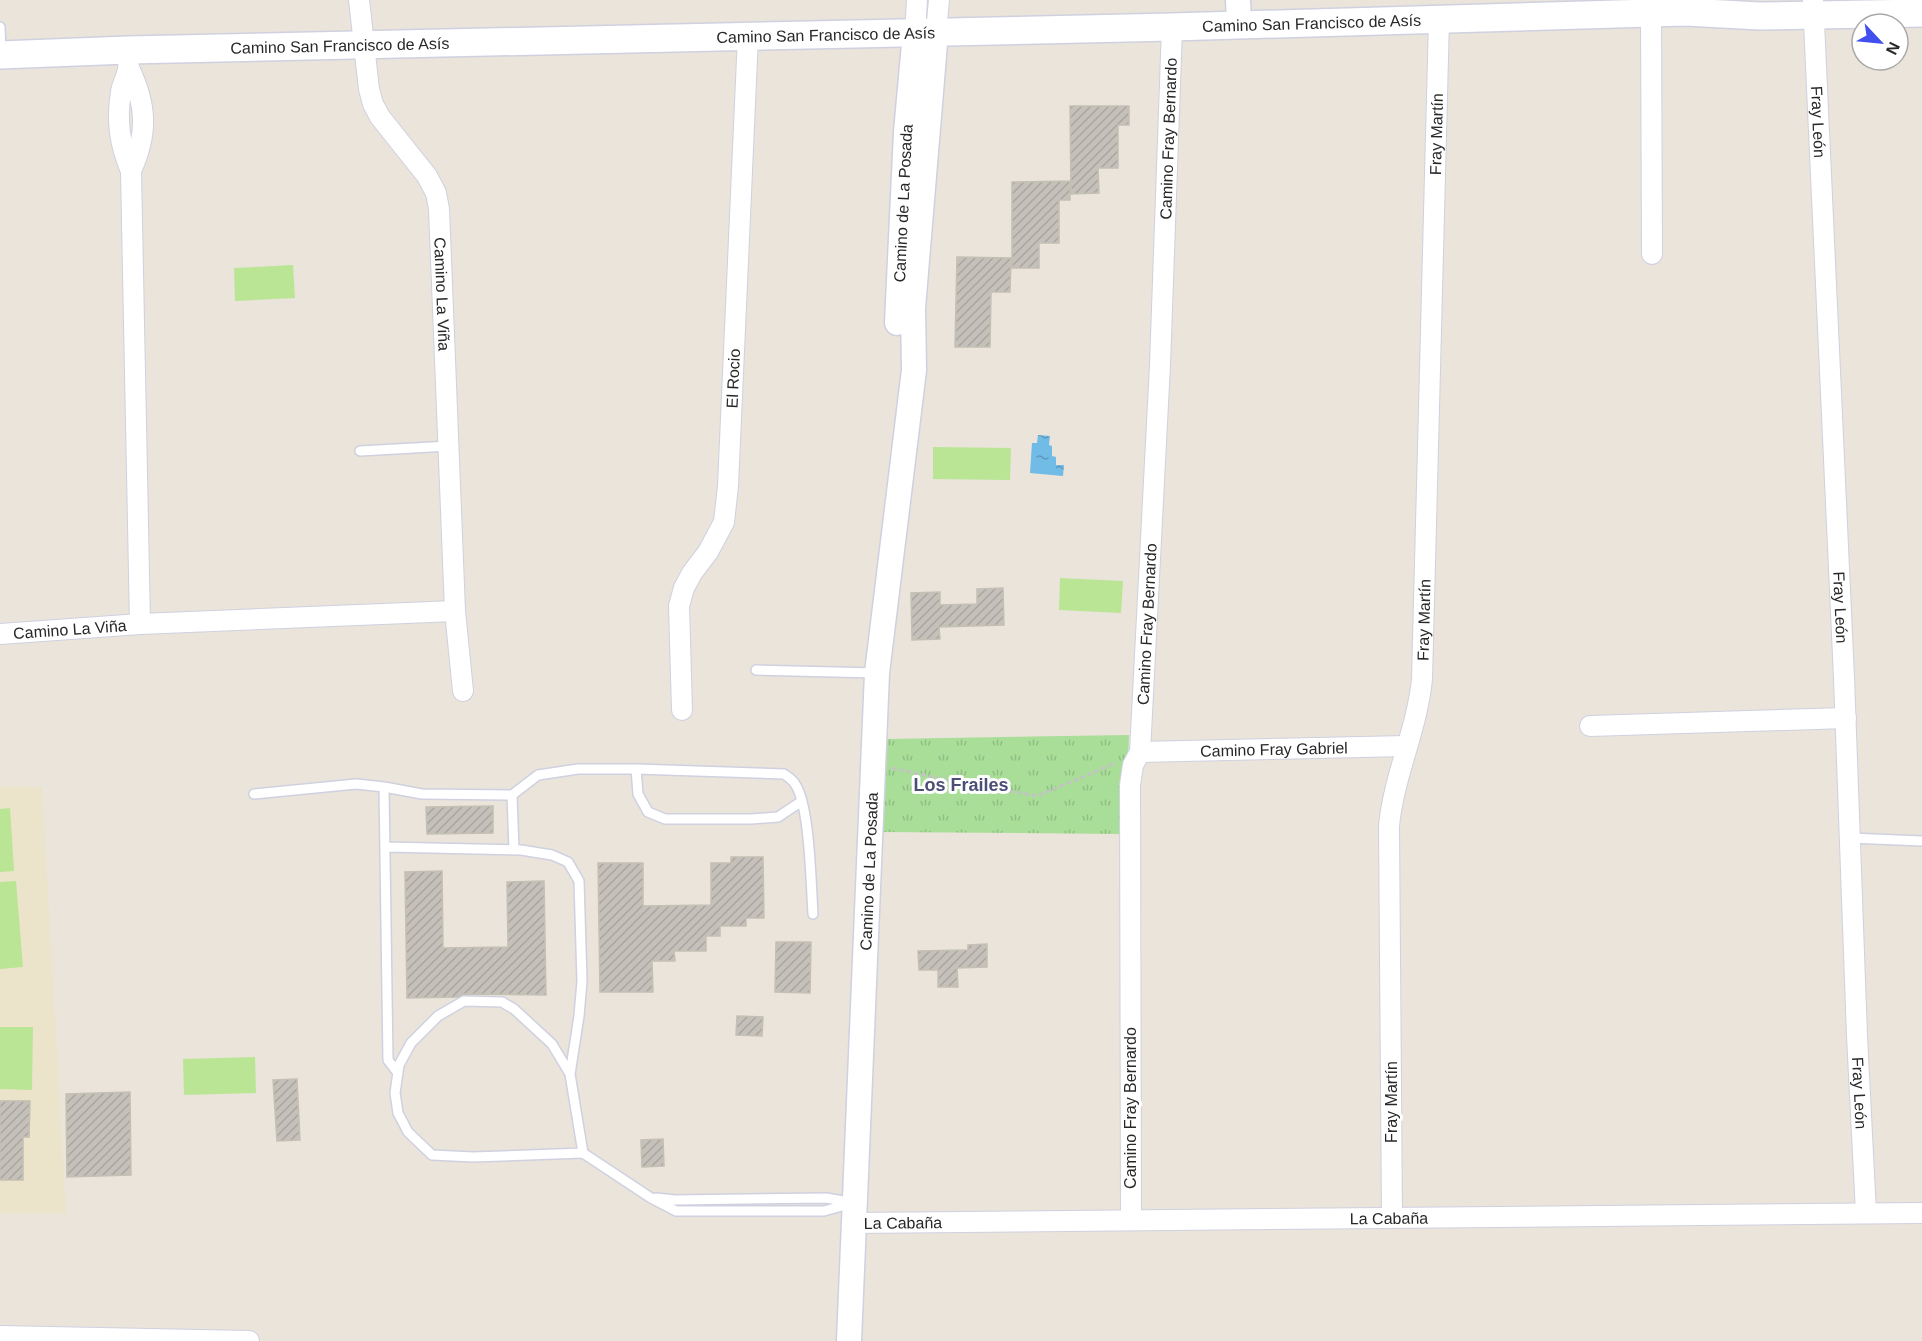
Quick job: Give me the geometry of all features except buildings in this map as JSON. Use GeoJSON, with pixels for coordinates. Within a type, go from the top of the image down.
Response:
{"type":"FeatureCollection","features":[{"type":"Feature","properties":{"kind":"main road","name":"Camino San Francisco de Asís"},"geometry":{"type":"LineString","coordinates":[[1,55],[128,59],[365,45],[1173,27],[1238,13],[1439,19],[1684,12],[1760,16],[1813,8],[1922,12]]}},
{"type":"Feature","properties":{"kind":"street","name":"Camino La Viña"},"geometry":{"type":"LineString","coordinates":[[360,0],[369,89],[374,104],[380,117],[427,176],[436,193],[439,209],[455,611],[463,691]]}},
{"type":"Feature","properties":{"kind":"street","name":"Camino de La Posada"},"geometry":{"type":"LineString","coordinates":[[916,0],[925,33]]}},
{"type":"Feature","properties":{"kind":"street","name":"Camino de La Posada"},"geometry":{"type":"LineString","coordinates":[[849,1341],[877,673],[910,406],[898,336],[897,316],[917,133],[925,33],[939,0]]}},
{"type":"Feature","properties":{"kind":"street","name":"Fray León"},"geometry":{"type":"LineString","coordinates":[[1813,8],[1866,1213]]}},
{"type":"Feature","properties":{"kind":"street"},"geometry":{"type":"LineString","coordinates":[[1651,13],[1652,254]]}},
{"type":"Feature","properties":{"kind":"street","name":"Fray Martín"},"geometry":{"type":"LineString","coordinates":[[1392,1218],[1389,826],[1393,794],[1416,718],[1422,679],[1439,19]]}},
{"type":"Feature","properties":{"kind":"street","name":"Camino Fray Bernardo"},"geometry":{"type":"LineString","coordinates":[[1131,1220],[1130,785],[1133,765],[1140,752],[1160,365],[1173,27]]}},
{"type":"Feature","properties":{"kind":"street","name":"El Rocio"},"geometry":{"type":"LineString","coordinates":[[682,710],[679,606],[684,588],[692,573],[708,552],[724,522],[728,486],[748,36]]}},
{"type":"Feature","properties":{"kind":"street","name":"Camino La Viña"},"geometry":{"type":"LineString","coordinates":[[128,59],[118,120],[123,152],[131,171],[140,624]]}},
{"type":"Feature","properties":{"kind":"street","name":"Camino La Viña"},"geometry":{"type":"LineString","coordinates":[[0,634],[140,624],[455,611]]}},
{"type":"Feature","properties":{"kind":"street"},"geometry":{"type":"LineString","coordinates":[[1590,726],[1846,718]]}},
{"type":"Feature","properties":{"kind":"street","name":"Camino Fray Gabriel"},"geometry":{"type":"LineString","coordinates":[[1140,752],[1407,746]]}},
{"type":"Feature","properties":{"kind":"street","name":"La Cabaña"},"geometry":{"type":"LineString","coordinates":[[854,1213],[1131,1220],[1922,1213]]}},
{"type":"Feature","properties":{"kind":"street"},"geometry":{"type":"LineString","coordinates":[[0,1336],[249,1341]]}},
{"type":"Feature","properties":{"kind":"lane"},"geometry":{"type":"LineString","coordinates":[[0,27],[1,55]]}},
{"type":"Feature","properties":{"kind":"lane"},"geometry":{"type":"LineString","coordinates":[[360,451],[449,446]]}},
{"type":"Feature","properties":{"kind":"lane"},"geometry":{"type":"LineString","coordinates":[[756,670],[877,673]]}},
{"type":"Feature","properties":{"kind":"lane"},"geometry":{"type":"LineString","coordinates":[[254,794],[356,784],[422,794],[512,795],[538,775],[578,769],[784,774],[795,784],[802,801],[808,841],[813,915]]}},
{"type":"Feature","properties":{"kind":"lane"},"geometry":{"type":"LineString","coordinates":[[636,769],[638,794],[648,812],[665,819],[778,817],[802,801]]}},
{"type":"Feature","properties":{"kind":"lane"},"geometry":{"type":"LineString","coordinates":[[384,787],[388,1060],[398,1073]]}},
{"type":"Feature","properties":{"kind":"lane"},"geometry":{"type":"LineString","coordinates":[[512,795],[513,850]]}},
{"type":"Feature","properties":{"kind":"lane"},"geometry":{"type":"LineString","coordinates":[[1850,838],[1922,841]]}},
{"type":"Feature","properties":{"kind":"lane"},"geometry":{"type":"LineString","coordinates":[[385,847],[513,850],[552,855],[568,862],[579,881],[582,981],[570,1074],[583,1153]]}},
{"type":"Feature","properties":{"kind":"lane"},"geometry":{"type":"LineString","coordinates":[[570,1074],[552,1044],[514,1009],[502,1002],[464,1001],[438,1016],[411,1043],[399,1065],[395,1093],[398,1113],[408,1132],[432,1155],[473,1157],[583,1153],[651,1198],[675,1200],[826,1198],[854,1213]]}},
{"type":"Feature","properties":{"kind":"path"},"geometry":{"type":"LineString","coordinates":[[873,764],[950,781],[1036,796],[1140,752]]}},
{"type":"Feature","properties":{"kind":"shaded area"},"geometry":{"type":"Polygon","coordinates":[[[0,787],[42,787],[66,1213],[0,1213],[0,787]]]}},
{"type":"Feature","properties":{"kind":"green space"},"geometry":{"type":"Polygon","coordinates":[[[293,265],[295,298],[235,301],[234,268],[293,265]]]}},
{"type":"Feature","properties":{"kind":"green space"},"geometry":{"type":"Polygon","coordinates":[[[933,447],[1011,448],[1010,480],[933,479],[933,447]]]}},
{"type":"Feature","properties":{"kind":"green space"},"geometry":{"type":"Polygon","coordinates":[[[1060,578],[1123,581],[1121,613],[1059,610],[1060,578]]]}},
{"type":"Feature","properties":{"kind":"green space"},"geometry":{"type":"Polygon","coordinates":[[[1129,735],[1125,834],[883,832],[886,739],[1129,735]]]}},
{"type":"Feature","properties":{"kind":"green space"},"geometry":{"type":"Polygon","coordinates":[[[10,808],[14,871],[0,872],[0,809],[10,808]]]}},
{"type":"Feature","properties":{"kind":"green space"},"geometry":{"type":"Polygon","coordinates":[[[16,881],[23,967],[0,969],[0,882],[16,881]]]}},
{"type":"Feature","properties":{"kind":"green space"},"geometry":{"type":"Polygon","coordinates":[[[0,1027],[33,1027],[32,1090],[0,1089],[0,1027]]]}},
{"type":"Feature","properties":{"kind":"green space"},"geometry":{"type":"Polygon","coordinates":[[[255,1057],[256,1093],[184,1095],[183,1059],[255,1057]]]}},
{"type":"Feature","properties":{"kind":"water"},"geometry":{"type":"Polygon","coordinates":[[[1038,435],[1050,436],[1049,445],[1052,446],[1052,456],[1056,457],[1056,465],[1064,465],[1063,476],[1030,473],[1032,443],[1037,443],[1038,435]]]}},
{"type":"Feature","properties":{"kind":"district","name":"Los Frailes"},"geometry":{"type":"Point","coordinates":[961,785]}}]}
